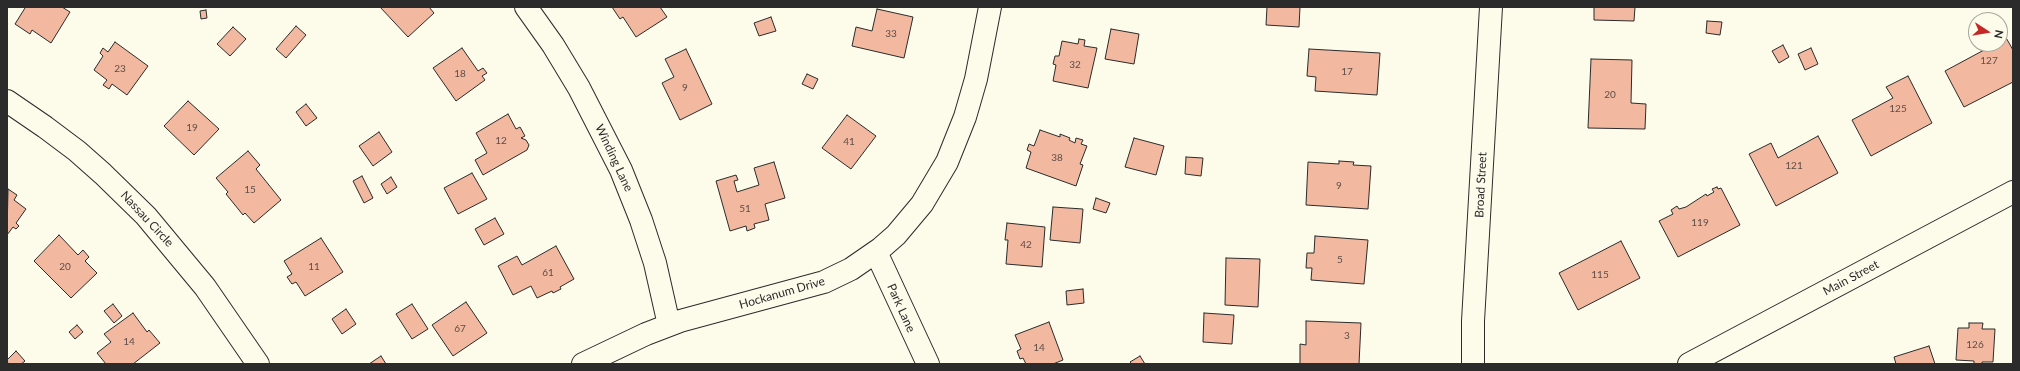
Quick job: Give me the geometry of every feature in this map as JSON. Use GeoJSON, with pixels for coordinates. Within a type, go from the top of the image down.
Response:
{"type":"FeatureCollection","features":[{"type":"Feature","properties":{"kind":"street","name":"Winding Lane"},"geometry":{"type":"LineString","coordinates":[[526,7],[553,45],[579,88],[615,157],[639,214],[655,263],[669,325]]}},
{"type":"Feature","properties":{"kind":"street","name":"Hockanum Drive"},"geometry":{"type":"LineString","coordinates":[[583,364],[625,343],[669,325],[812,286],[851,269],[876,252],[910,220],[938,180],[947,162],[965,117],[976,79],[990,7]]}},
{"type":"Feature","properties":{"kind":"street","name":"Broad Street"},"geometry":{"type":"LineString","coordinates":[[1473,364],[1473,321],[1491,7]]}},
{"type":"Feature","properties":{"kind":"street","name":"Nassau Circle"},"geometry":{"type":"LineString","coordinates":[[7,102],[45,127],[77,151],[146,216],[195,272],[229,319],[258,364]]}},
{"type":"Feature","properties":{"kind":"street","name":"Main Street"},"geometry":{"type":"LineString","coordinates":[[1689,364],[2013,192]]}},
{"type":"Feature","properties":{"kind":"street","name":"Park Lane"},"geometry":{"type":"LineString","coordinates":[[876,252],[928,364]]}},
{"type":"Feature","properties":{"kind":"building"},"geometry":{"type":"Polygon","coordinates":[[[24,7],[62,7],[70,12],[51,43],[32,30],[30,34],[15,24],[25,8],[24,7]]]}},
{"type":"Feature","properties":{"kind":"building"},"geometry":{"type":"Polygon","coordinates":[[[380,7],[429,7],[434,13],[408,37],[380,7]]]}},
{"type":"Feature","properties":{"kind":"building"},"geometry":{"type":"Polygon","coordinates":[[[612,7],[660,7],[667,17],[636,37],[623,17],[620,19],[612,7]]]}},
{"type":"Feature","properties":{"kind":"building"},"geometry":{"type":"Polygon","coordinates":[[[1267,7],[1300,7],[1299,27],[1266,25],[1267,7]]]}},
{"type":"Feature","properties":{"kind":"building"},"geometry":{"type":"Polygon","coordinates":[[[1594,7],[1635,7],[1634,21],[1594,20],[1594,7]]]}},
{"type":"Feature","properties":{"kind":"building"},"geometry":{"type":"Polygon","coordinates":[[[877,9],[913,17],[904,58],[852,46],[856,27],[872,31],[877,9]]]}},
{"type":"Feature","properties":{"kind":"building"},"geometry":{"type":"Polygon","coordinates":[[[206,10],[207,18],[201,19],[200,11],[206,10]]]}},
{"type":"Feature","properties":{"kind":"building"},"geometry":{"type":"Polygon","coordinates":[[[771,17],[776,31],[759,36],[754,23],[771,17]]]}},
{"type":"Feature","properties":{"kind":"building"},"geometry":{"type":"Polygon","coordinates":[[[1707,21],[1722,22],[1720,35],[1706,33],[1707,21]]]}},
{"type":"Feature","properties":{"kind":"building"},"geometry":{"type":"Polygon","coordinates":[[[296,26],[306,35],[286,58],[276,49],[296,26]]]}},
{"type":"Feature","properties":{"kind":"building"},"geometry":{"type":"Polygon","coordinates":[[[233,27],[246,39],[230,56],[217,44],[233,27]]]}},
{"type":"Feature","properties":{"kind":"building"},"geometry":{"type":"Polygon","coordinates":[[[1111,29],[1139,34],[1134,64],[1105,59],[1111,29]]]}},
{"type":"Feature","properties":{"kind":"building"},"geometry":{"type":"Polygon","coordinates":[[[1079,39],[1085,40],[1084,46],[1097,48],[1088,88],[1053,81],[1056,65],[1053,64],[1055,56],[1059,56],[1062,41],[1078,44],[1079,39]]]}},
{"type":"Feature","properties":{"kind":"building"},"geometry":{"type":"Polygon","coordinates":[[[2008,41],[2013,50],[2013,82],[1964,107],[1945,71],[1980,52],[2008,52],[2008,41]]]}},
{"type":"Feature","properties":{"kind":"building"},"geometry":{"type":"Polygon","coordinates":[[[115,42],[148,66],[127,95],[112,84],[109,89],[103,85],[107,80],[94,70],[103,56],[100,53],[103,48],[108,52],[115,42]]]}},
{"type":"Feature","properties":{"kind":"building"},"geometry":{"type":"Polygon","coordinates":[[[1783,45],[1789,57],[1779,63],[1772,51],[1783,45]]]}},
{"type":"Feature","properties":{"kind":"building"},"geometry":{"type":"Polygon","coordinates":[[[462,48],[478,71],[483,68],[487,73],[482,76],[485,80],[456,101],[433,68],[462,48]]]}},
{"type":"Feature","properties":{"kind":"building"},"geometry":{"type":"Polygon","coordinates":[[[1811,48],[1818,64],[1805,70],[1798,54],[1811,48]]]}},
{"type":"Feature","properties":{"kind":"building"},"geometry":{"type":"Polygon","coordinates":[[[686,49],[712,104],[680,120],[662,83],[674,77],[665,59],[686,49]]]}},
{"type":"Feature","properties":{"kind":"building"},"geometry":{"type":"Polygon","coordinates":[[[1309,49],[1380,53],[1377,95],[1315,91],[1316,77],[1307,76],[1309,49]]]}},
{"type":"Feature","properties":{"kind":"building"},"geometry":{"type":"Polygon","coordinates":[[[1591,59],[1632,60],[1631,103],[1646,104],[1645,129],[1588,128],[1591,59]]]}},
{"type":"Feature","properties":{"kind":"building"},"geometry":{"type":"Polygon","coordinates":[[[807,74],[818,79],[813,89],[802,84],[807,74]]]}},
{"type":"Feature","properties":{"kind":"building"},"geometry":{"type":"Polygon","coordinates":[[[1908,76],[1932,123],[1871,156],[1852,120],[1893,98],[1886,87],[1908,76]]]}},
{"type":"Feature","properties":{"kind":"building"},"geometry":{"type":"Polygon","coordinates":[[[188,101],[219,129],[194,155],[164,126],[188,101]]]}},
{"type":"Feature","properties":{"kind":"building"},"geometry":{"type":"Polygon","coordinates":[[[306,104],[317,118],[306,126],[296,112],[306,104]]]}},
{"type":"Feature","properties":{"kind":"building"},"geometry":{"type":"Polygon","coordinates":[[[508,114],[516,129],[520,127],[525,136],[521,138],[526,140],[529,145],[527,150],[483,175],[475,160],[487,153],[476,133],[508,114]]]}},
{"type":"Feature","properties":{"kind":"building"},"geometry":{"type":"Polygon","coordinates":[[[847,115],[876,136],[851,169],[822,148],[847,115]]]}},
{"type":"Feature","properties":{"kind":"building"},"geometry":{"type":"Polygon","coordinates":[[[1040,130],[1060,137],[1060,134],[1070,138],[1069,140],[1075,143],[1076,138],[1083,140],[1081,144],[1087,146],[1080,164],[1083,165],[1076,186],[1026,168],[1031,152],[1027,150],[1029,144],[1034,146],[1040,130]]]}},
{"type":"Feature","properties":{"kind":"building"},"geometry":{"type":"Polygon","coordinates":[[[379,132],[392,152],[373,166],[359,146],[379,132]]]}},
{"type":"Feature","properties":{"kind":"building"},"geometry":{"type":"Polygon","coordinates":[[[1818,136],[1838,173],[1776,206],[1749,154],[1771,143],[1778,158],[1818,136]]]}},
{"type":"Feature","properties":{"kind":"building"},"geometry":{"type":"Polygon","coordinates":[[[1134,138],[1164,146],[1156,175],[1125,167],[1134,138]]]}},
{"type":"Feature","properties":{"kind":"building"},"geometry":{"type":"Polygon","coordinates":[[[248,151],[260,165],[256,169],[281,200],[254,223],[245,213],[243,215],[226,194],[228,192],[216,178],[248,151]]]}},
{"type":"Feature","properties":{"kind":"building"},"geometry":{"type":"Polygon","coordinates":[[[1186,157],[1203,158],[1201,176],[1185,174],[1186,157]]]}},
{"type":"Feature","properties":{"kind":"building"},"geometry":{"type":"Polygon","coordinates":[[[1339,161],[1354,162],[1353,165],[1371,166],[1368,209],[1306,205],[1308,162],[1339,164],[1339,161]]]}},
{"type":"Feature","properties":{"kind":"building"},"geometry":{"type":"Polygon","coordinates":[[[774,162],[785,198],[765,204],[769,220],[754,224],[755,228],[747,231],[746,226],[730,231],[716,181],[736,175],[738,180],[734,181],[737,192],[759,185],[754,168],[774,162]]]}},
{"type":"Feature","properties":{"kind":"building"},"geometry":{"type":"Polygon","coordinates":[[[472,173],[487,199],[458,214],[444,188],[472,173]]]}},
{"type":"Feature","properties":{"kind":"building"},"geometry":{"type":"Polygon","coordinates":[[[362,176],[373,198],[364,203],[353,181],[362,176]]]}},
{"type":"Feature","properties":{"kind":"building"},"geometry":{"type":"Polygon","coordinates":[[[391,177],[397,187],[387,194],[381,184],[391,177]]]}},
{"type":"Feature","properties":{"kind":"building"},"geometry":{"type":"Polygon","coordinates":[[[1717,187],[1718,189],[1721,188],[1740,225],[1678,257],[1659,221],[1673,214],[1671,210],[1677,206],[1679,209],[1686,207],[1706,194],[1707,196],[1714,192],[1712,189],[1717,187]]]}},
{"type":"Feature","properties":{"kind":"building"},"geometry":{"type":"Polygon","coordinates":[[[8,189],[17,195],[14,200],[26,209],[16,223],[19,226],[16,229],[13,227],[7,235],[8,189]]]}},
{"type":"Feature","properties":{"kind":"building"},"geometry":{"type":"Polygon","coordinates":[[[1096,198],[1110,203],[1106,213],[1093,209],[1096,198]]]}},
{"type":"Feature","properties":{"kind":"building"},"geometry":{"type":"Polygon","coordinates":[[[1053,207],[1083,209],[1080,243],[1050,240],[1053,207]]]}},
{"type":"Feature","properties":{"kind":"building"},"geometry":{"type":"Polygon","coordinates":[[[495,218],[504,234],[484,245],[475,229],[495,218]]]}},
{"type":"Feature","properties":{"kind":"building"},"geometry":{"type":"Polygon","coordinates":[[[1007,223],[1045,227],[1042,267],[1006,264],[1008,240],[1005,240],[1007,223]]]}},
{"type":"Feature","properties":{"kind":"building"},"geometry":{"type":"Polygon","coordinates":[[[59,235],[78,255],[83,250],[89,257],[85,261],[97,273],[71,298],[34,261],[59,235]]]}},
{"type":"Feature","properties":{"kind":"building"},"geometry":{"type":"Polygon","coordinates":[[[1315,236],[1368,240],[1364,284],[1311,280],[1312,268],[1306,268],[1307,253],[1314,253],[1315,236]]]}},
{"type":"Feature","properties":{"kind":"building"},"geometry":{"type":"Polygon","coordinates":[[[321,238],[343,272],[305,296],[296,282],[292,284],[287,277],[292,274],[284,261],[321,238]]]}},
{"type":"Feature","properties":{"kind":"building"},"geometry":{"type":"Polygon","coordinates":[[[1621,241],[1640,278],[1578,310],[1559,273],[1621,241]]]}},
{"type":"Feature","properties":{"kind":"building"},"geometry":{"type":"Polygon","coordinates":[[[556,246],[574,279],[560,287],[561,289],[553,293],[552,291],[537,298],[531,286],[513,295],[498,266],[517,256],[522,265],[556,246]]]}},
{"type":"Feature","properties":{"kind":"building"},"geometry":{"type":"Polygon","coordinates":[[[1226,258],[1260,259],[1258,307],[1225,305],[1226,258]]]}},
{"type":"Feature","properties":{"kind":"building"},"geometry":{"type":"Polygon","coordinates":[[[1083,289],[1084,303],[1067,305],[1066,291],[1083,289]]]}},
{"type":"Feature","properties":{"kind":"building"},"geometry":{"type":"Polygon","coordinates":[[[466,302],[487,333],[453,356],[432,325],[466,302]]]}},
{"type":"Feature","properties":{"kind":"building"},"geometry":{"type":"Polygon","coordinates":[[[113,304],[122,316],[114,323],[104,311],[113,304]]]}},
{"type":"Feature","properties":{"kind":"building"},"geometry":{"type":"Polygon","coordinates":[[[412,304],[428,329],[412,339],[396,314],[412,304]]]}},
{"type":"Feature","properties":{"kind":"building"},"geometry":{"type":"Polygon","coordinates":[[[346,309],[356,324],[342,334],[332,319],[346,309]]]}},
{"type":"Feature","properties":{"kind":"building"},"geometry":{"type":"Polygon","coordinates":[[[133,313],[147,332],[149,330],[160,343],[133,364],[106,364],[97,353],[111,342],[104,334],[133,313]]]}},
{"type":"Feature","properties":{"kind":"building"},"geometry":{"type":"Polygon","coordinates":[[[1204,313],[1234,315],[1232,344],[1203,342],[1204,313]]]}},
{"type":"Feature","properties":{"kind":"building"},"geometry":{"type":"Polygon","coordinates":[[[1306,321],[1361,323],[1359,364],[1300,364],[1300,344],[1306,345],[1306,321]]]}},
{"type":"Feature","properties":{"kind":"building"},"geometry":{"type":"Polygon","coordinates":[[[1049,322],[1063,360],[1053,364],[1026,364],[1023,358],[1020,359],[1017,351],[1021,349],[1015,335],[1049,322]]]}},
{"type":"Feature","properties":{"kind":"building"},"geometry":{"type":"Polygon","coordinates":[[[1969,323],[1983,323],[1982,329],[1995,329],[1993,362],[1974,364],[1974,361],[1956,360],[1958,328],[1969,328],[1969,323]]]}},
{"type":"Feature","properties":{"kind":"building"},"geometry":{"type":"Polygon","coordinates":[[[77,325],[83,332],[75,339],[69,332],[77,325]]]}},
{"type":"Feature","properties":{"kind":"building"},"geometry":{"type":"Polygon","coordinates":[[[1929,346],[1935,364],[1896,364],[1894,357],[1929,346]]]}},
{"type":"Feature","properties":{"kind":"building"},"geometry":{"type":"Polygon","coordinates":[[[16,351],[25,361],[21,364],[8,364],[7,360],[16,351]]]}},
{"type":"Feature","properties":{"kind":"building"},"geometry":{"type":"Polygon","coordinates":[[[381,356],[386,364],[369,364],[381,356]]]}},
{"type":"Feature","properties":{"kind":"building"},"geometry":{"type":"Polygon","coordinates":[[[1140,356],[1145,364],[1132,364],[1130,362],[1140,356]]]}}]}
